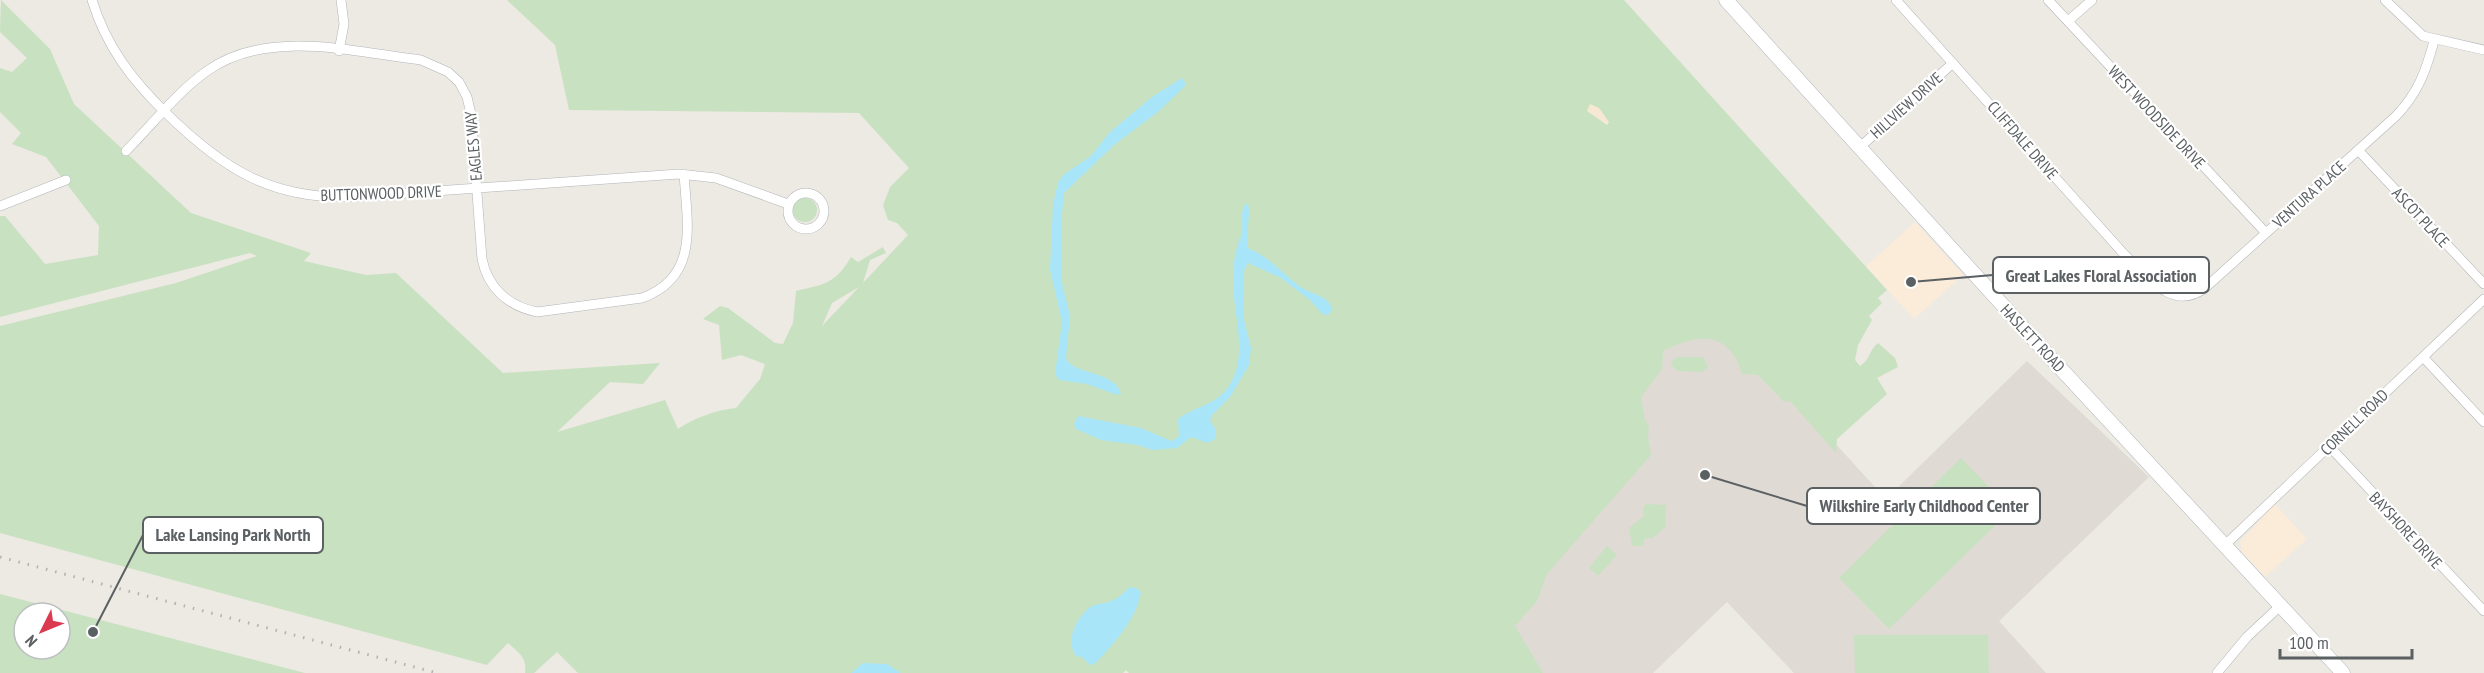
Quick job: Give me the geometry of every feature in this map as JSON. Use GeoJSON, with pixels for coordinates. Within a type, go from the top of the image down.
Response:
{"type":"FeatureCollection","features":[{"type":"Feature","properties":{"kind":"street","name":"BUTTONWOOD DRIVE"},"geometry":{"type":"LineString","coordinates":[[92,0],[116,55],[133,79],[165,112],[202,147],[229,167],[258,182],[288,191],[335,197],[684,174],[716,178],[788,204]]}},
{"type":"Feature","properties":{"kind":"street"},"geometry":{"type":"LineString","coordinates":[[339,51],[344,24],[341,0]]}},
{"type":"Feature","properties":{"kind":"street","name":"HASLETT ROAD"},"geometry":{"type":"LineString","coordinates":[[1726,0],[1859,148],[2343,673]]}},
{"type":"Feature","properties":{"kind":"street","name":"CLIFFDALE DRIVE"},"geometry":{"type":"LineString","coordinates":[[1896,0],[2150,280]]}},
{"type":"Feature","properties":{"kind":"street","name":"WEST WOODSIDE DRIVE"},"geometry":{"type":"LineString","coordinates":[[2048,0],[2266,233]]}},
{"type":"Feature","properties":{"kind":"street"},"geometry":{"type":"LineString","coordinates":[[2068,21],[2092,0]]}},
{"type":"Feature","properties":{"kind":"street"},"geometry":{"type":"LineString","coordinates":[[2385,0],[2413,29],[2434,40],[2484,50]]}},
{"type":"Feature","properties":{"kind":"street","name":"VENTURA PLACE"},"geometry":{"type":"LineString","coordinates":[[2150,280],[2172,296],[2190,296],[2205,288],[2396,116],[2415,94],[2426,71],[2434,40]]}},
{"type":"Feature","properties":{"kind":"street","name":"EAGLES WAY"},"geometry":{"type":"LineString","coordinates":[[126,151],[199,76],[237,55],[285,46],[421,60],[435,64],[454,77],[470,106],[482,260],[490,281],[513,304],[528,310],[546,312],[642,298],[657,291],[670,281],[680,267],[687,242],[684,174]]}},
{"type":"Feature","properties":{"kind":"street","name":"HILLVIEW DRIVE"},"geometry":{"type":"LineString","coordinates":[[1859,148],[1953,63]]}},
{"type":"Feature","properties":{"kind":"street","name":"ASCOT PLACE"},"geometry":{"type":"LineString","coordinates":[[2358,150],[2484,284]]}},
{"type":"Feature","properties":{"kind":"street"},"geometry":{"type":"LineString","coordinates":[[0,206],[66,180]]}},
{"type":"Feature","properties":{"kind":"street"},"geometry":{"type":"LineString","coordinates":[[798,194],[812,194],[822,203],[823,217],[813,228],[799,228],[789,218],[788,204],[798,194]]}},
{"type":"Feature","properties":{"kind":"street","name":"CORNELL ROAD"},"geometry":{"type":"LineString","coordinates":[[2224,545],[2484,299]]}},
{"type":"Feature","properties":{"kind":"street"},"geometry":{"type":"LineString","coordinates":[[2423,357],[2484,422]]}},
{"type":"Feature","properties":{"kind":"street","name":"BAYSHORE DRIVE"},"geometry":{"type":"LineString","coordinates":[[2329,446],[2484,611]]}},
{"type":"Feature","properties":{"kind":"street"},"geometry":{"type":"LineString","coordinates":[[2217,673],[2247,637],[2280,606]]}},
{"type":"Feature","properties":{"kind":"shaded area"},"geometry":{"type":"Polygon","coordinates":[[[1915,222],[1963,275],[1914,319],[1866,266],[1915,222]]]}},
{"type":"Feature","properties":{"kind":"shaded area"},"geometry":{"type":"Polygon","coordinates":[[[1715,312],[1886,499],[2027,361],[2149,477],[1999,621],[2046,673],[1794,673],[1727,602],[1653,673],[1525,673],[1491,594],[1647,439],[1616,388],[1691,315],[1715,312]]]}},
{"type":"Feature","properties":{"kind":"shaded area"},"geometry":{"type":"Polygon","coordinates":[[[2275,504],[2307,539],[2265,577],[2242,552],[2240,542],[2275,504]]]}},
{"type":"Feature","properties":{"kind":"green space"},"geometry":{"type":"Polygon","coordinates":[[[1,0],[50,49],[74,104],[191,213],[311,253],[304,261],[366,275],[396,273],[503,373],[660,363],[643,384],[610,382],[557,432],[665,400],[678,429],[706,415],[736,408],[760,379],[765,364],[741,355],[722,360],[719,325],[703,319],[720,306],[728,308],[775,343],[783,344],[793,323],[796,291],[828,282],[840,273],[851,257],[858,262],[883,247],[886,253],[870,260],[863,283],[908,235],[897,223],[888,220],[883,205],[890,187],[909,168],[859,113],[569,110],[555,45],[507,0],[1624,0],[1887,290],[1878,298],[1882,303],[1869,316],[1872,320],[1858,345],[1855,360],[1860,366],[1878,343],[1895,358],[1898,367],[1877,378],[1887,394],[1837,439],[1836,453],[1790,401],[1784,402],[1758,375],[1742,374],[1736,359],[1720,342],[1700,339],[1663,351],[1662,369],[1641,397],[1645,420],[1649,426],[1648,438],[1651,455],[1547,574],[1537,601],[1515,626],[1543,673],[1129,673],[1126,670],[1123,673],[578,673],[557,652],[534,673],[525,673],[523,659],[508,643],[487,665],[0,533],[0,326],[176,283],[257,256],[250,253],[0,317],[0,216],[5,216],[45,264],[98,255],[99,226],[46,157],[12,144],[21,133],[0,112],[0,68],[12,72],[27,58],[0,32],[1,0]],[[859,287],[832,303],[822,326],[859,287]]]}},
{"type":"Feature","properties":{"kind":"green space"},"geometry":{"type":"Polygon","coordinates":[[[805,198],[813,202],[817,210],[813,218],[805,222],[797,218],[793,210],[797,202],[805,198]]]}},
{"type":"Feature","properties":{"kind":"green space"},"geometry":{"type":"Polygon","coordinates":[[[1677,357],[1703,357],[1708,367],[1702,372],[1678,371],[1671,365],[1677,357]]]}},
{"type":"Feature","properties":{"kind":"green space"},"geometry":{"type":"Polygon","coordinates":[[[1961,458],[2011,510],[1889,629],[1839,578],[1961,458]]]}},
{"type":"Feature","properties":{"kind":"green space"},"geometry":{"type":"Polygon","coordinates":[[[1646,504],[1666,505],[1665,527],[1653,538],[1645,538],[1643,546],[1632,546],[1629,528],[1644,516],[1643,508],[1646,504]]]}},
{"type":"Feature","properties":{"kind":"green space"},"geometry":{"type":"Polygon","coordinates":[[[1607,546],[1617,555],[1598,576],[1589,568],[1607,546]]]}},
{"type":"Feature","properties":{"kind":"green space"},"geometry":{"type":"Polygon","coordinates":[[[0,594],[27,601],[12,601],[12,661],[72,661],[72,613],[305,673],[0,673],[0,594]]]}},
{"type":"Feature","properties":{"kind":"green space"},"geometry":{"type":"Polygon","coordinates":[[[1854,635],[1988,635],[1989,673],[1855,673],[1854,635]]]}},
{"type":"Feature","properties":{"kind":"sand"},"geometry":{"type":"Polygon","coordinates":[[[1590,104],[1599,108],[1609,122],[1607,125],[1587,111],[1590,104]]]}},
{"type":"Feature","properties":{"kind":"water"},"geometry":{"type":"Polygon","coordinates":[[[1182,78],[1186,84],[1184,87],[1158,112],[1114,145],[1064,193],[1061,223],[1061,279],[1070,316],[1066,358],[1076,367],[1110,380],[1121,393],[1117,395],[1087,384],[1059,380],[1055,374],[1062,322],[1050,270],[1053,204],[1058,183],[1063,175],[1091,156],[1110,132],[1152,97],[1182,78]]]}},
{"type":"Feature","properties":{"kind":"water"},"geometry":{"type":"Polygon","coordinates":[[[1245,204],[1248,204],[1249,210],[1247,248],[1270,261],[1304,289],[1325,299],[1332,310],[1328,315],[1322,314],[1311,301],[1281,278],[1248,263],[1244,271],[1243,316],[1251,348],[1249,365],[1230,397],[1211,416],[1210,421],[1216,430],[1215,439],[1208,443],[1191,437],[1177,448],[1152,450],[1138,445],[1101,440],[1076,429],[1074,424],[1078,416],[1141,428],[1171,441],[1179,437],[1178,419],[1214,400],[1225,391],[1233,379],[1239,352],[1233,272],[1242,232],[1242,214],[1245,204]]]}},
{"type":"Feature","properties":{"kind":"water"},"geometry":{"type":"Polygon","coordinates":[[[1130,587],[1141,592],[1135,612],[1110,647],[1096,663],[1090,665],[1082,657],[1076,656],[1073,650],[1071,643],[1074,628],[1082,615],[1092,606],[1114,600],[1130,587]]]}},
{"type":"Feature","properties":{"kind":"water"},"geometry":{"type":"Polygon","coordinates":[[[863,663],[887,664],[901,673],[851,673],[863,663]]]}},
{"type":"Feature","properties":{"kind":"railway"},"geometry":{"type":"LineString","coordinates":[[0,557],[437,673]]}},
{"type":"Feature","properties":{"kind":"place","name":"Great Lakes Floral Association"},"geometry":{"type":"Point","coordinates":[1911,282]}},
{"type":"Feature","properties":{"kind":"place","name":"Wilkshire Early Childhood Center"},"geometry":{"type":"Point","coordinates":[1705,475]}},
{"type":"Feature","properties":{"kind":"place","name":"Lake Lansing Park North"},"geometry":{"type":"Point","coordinates":[93,632]}}]}
